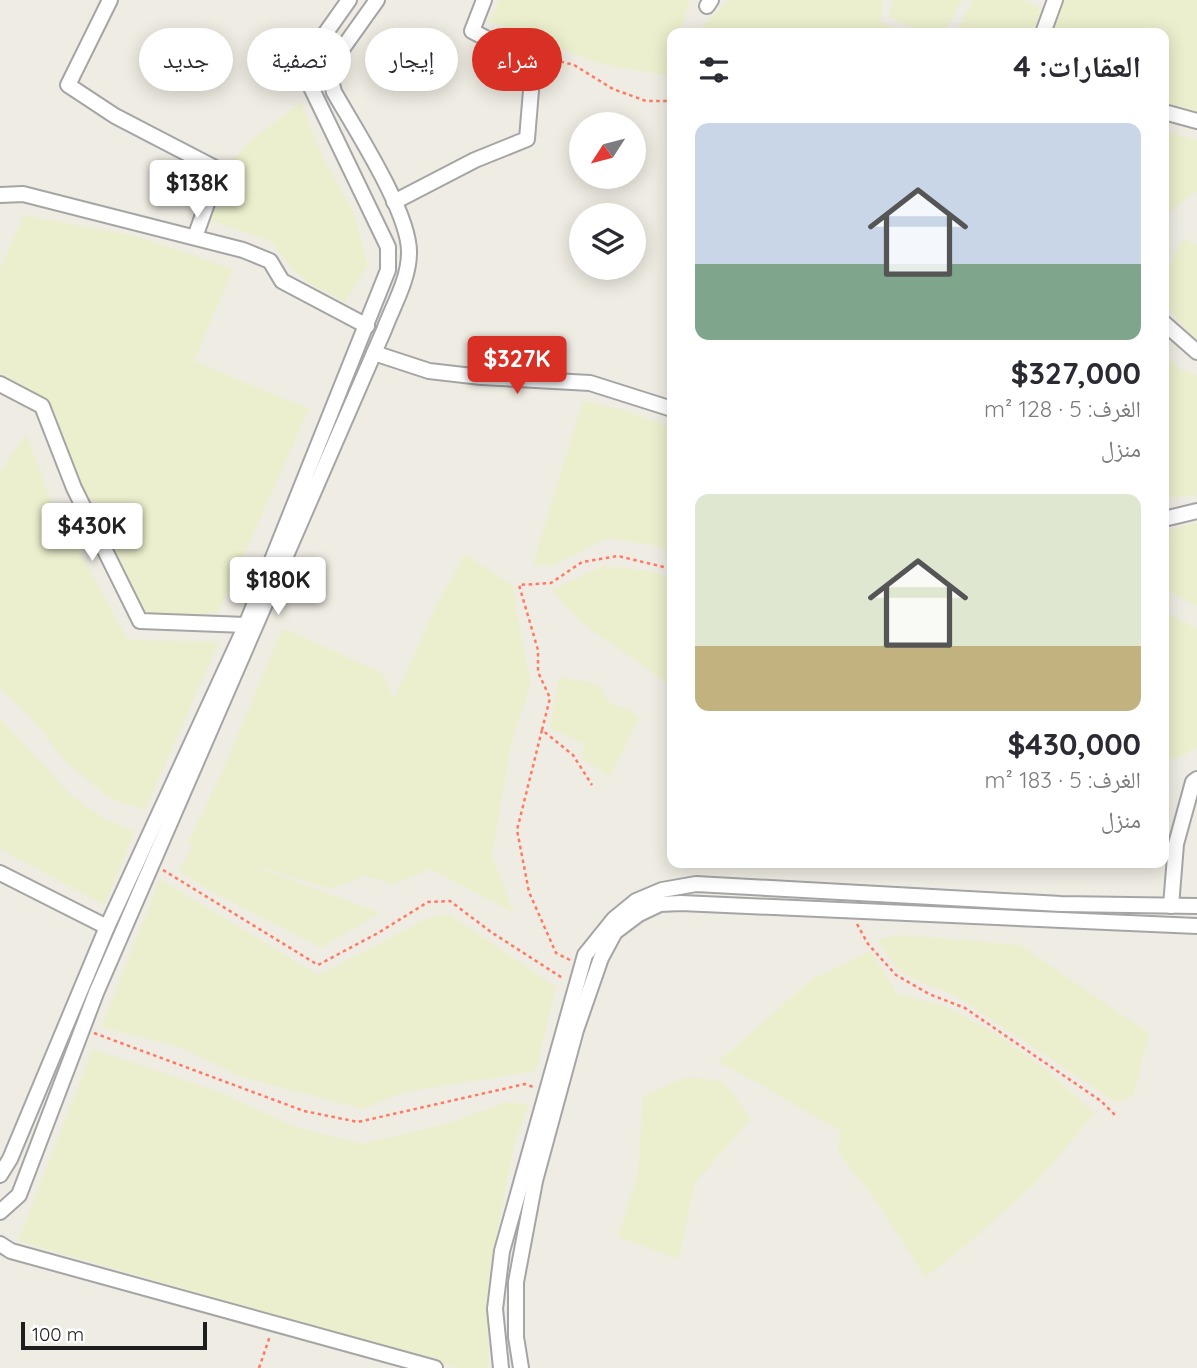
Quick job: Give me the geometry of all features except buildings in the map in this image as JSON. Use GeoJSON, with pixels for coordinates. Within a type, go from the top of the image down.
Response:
{"type":"FeatureCollection","features":[{"type":"Feature","properties":{"kind":"street"},"geometry":{"type":"LineString","coordinates":[[110,0],[68,85],[115,116],[219,170],[195,237]]}},
{"type":"Feature","properties":{"kind":"street"},"geometry":{"type":"LineString","coordinates":[[0,1175],[10,1160],[107,927],[246,625],[388,270],[388,247],[308,81],[307,64],[349,0]]}},
{"type":"Feature","properties":{"kind":"street"},"geometry":{"type":"LineString","coordinates":[[0,1212],[19,1195],[82,1029],[374,353],[406,273],[410,255],[408,233],[334,92],[330,76],[335,59],[377,0]]}},
{"type":"Feature","properties":{"kind":"street"},"geometry":{"type":"LineString","coordinates":[[472,28],[484,0]]}},
{"type":"Feature","properties":{"kind":"street"},"geometry":{"type":"LineString","coordinates":[[1045,28],[1055,0]]}},
{"type":"Feature","properties":{"kind":"street"},"geometry":{"type":"LineString","coordinates":[[394,202],[475,160],[527,139],[531,91]]}},
{"type":"Feature","properties":{"kind":"street"},"geometry":{"type":"LineString","coordinates":[[1169,113],[1197,121]]}},
{"type":"Feature","properties":{"kind":"street"},"geometry":{"type":"LineString","coordinates":[[0,195],[23,194],[243,250],[270,261],[282,281],[367,326]]}},
{"type":"Feature","properties":{"kind":"street"},"geometry":{"type":"LineString","coordinates":[[1169,327],[1197,352]]}},
{"type":"Feature","properties":{"kind":"street"},"geometry":{"type":"LineString","coordinates":[[374,353],[429,371],[481,377],[590,383],[667,407]]}},
{"type":"Feature","properties":{"kind":"street"},"geometry":{"type":"LineString","coordinates":[[0,384],[42,405],[74,488],[140,621],[246,625]]}},
{"type":"Feature","properties":{"kind":"street"},"geometry":{"type":"LineString","coordinates":[[1169,518],[1197,511]]}},
{"type":"Feature","properties":{"kind":"street"},"geometry":{"type":"LineString","coordinates":[[1171,906],[1176,844],[1193,782],[1197,779]]}},
{"type":"Feature","properties":{"kind":"street"},"geometry":{"type":"LineString","coordinates":[[0,873],[107,927]]}},
{"type":"Feature","properties":{"kind":"street"},"geometry":{"type":"LineString","coordinates":[[501,1368],[495,1309],[502,1251],[545,1092],[585,955],[614,919],[636,901],[662,890],[695,884],[1061,904],[1197,906]]}},
{"type":"Feature","properties":{"kind":"street"},"geometry":{"type":"LineString","coordinates":[[520,1368],[516,1337],[516,1282],[535,1181],[576,1030],[601,958],[615,932],[639,914],[660,904],[849,909],[1197,926]]}},
{"type":"Feature","properties":{"kind":"street"},"geometry":{"type":"LineString","coordinates":[[0,1244],[11,1251],[435,1368]]}},
{"type":"Feature","properties":{"kind":"path"},"geometry":{"type":"LineString","coordinates":[[562,62],[574,65],[613,89],[646,101],[667,101]]}},
{"type":"Feature","properties":{"kind":"path"},"geometry":{"type":"LineString","coordinates":[[582,966],[556,953],[529,892],[517,830],[550,698],[538,672],[538,650],[519,585],[551,583],[582,562],[618,556],[667,568]]}},
{"type":"Feature","properties":{"kind":"path"},"geometry":{"type":"LineString","coordinates":[[542,730],[573,755],[592,785]]}},
{"type":"Feature","properties":{"kind":"path"},"geometry":{"type":"LineString","coordinates":[[152,865],[318,965],[428,902],[450,901],[491,932],[576,987]]}},
{"type":"Feature","properties":{"kind":"path"},"geometry":{"type":"LineString","coordinates":[[849,909],[868,944],[896,975],[929,994],[965,1008],[1101,1101],[1117,1117]]}},
{"type":"Feature","properties":{"kind":"path"},"geometry":{"type":"LineString","coordinates":[[82,1029],[304,1111],[358,1122],[525,1084],[545,1092]]}},
{"type":"Feature","properties":{"kind":"path"},"geometry":{"type":"LineString","coordinates":[[259,1368],[274,1323]]}},
{"type":"Feature","properties":{"kind":"green space"},"geometry":{"type":"Polygon","coordinates":[[[499,0],[690,0],[682,28],[667,28],[667,76],[598,63],[562,49],[562,28],[507,28],[489,21],[499,0]]]}},
{"type":"Feature","properties":{"kind":"green space"},"geometry":{"type":"Polygon","coordinates":[[[729,0],[882,0],[881,23],[892,28],[701,28],[729,0]]]}},
{"type":"Feature","properties":{"kind":"green space"},"geometry":{"type":"Polygon","coordinates":[[[893,0],[962,0],[947,28],[914,28],[889,17],[893,0]]]}},
{"type":"Feature","properties":{"kind":"green space"},"geometry":{"type":"Polygon","coordinates":[[[973,0],[1022,0],[1043,9],[1038,28],[959,28],[973,0]]]}},
{"type":"Feature","properties":{"kind":"green space"},"geometry":{"type":"Polygon","coordinates":[[[1063,0],[1197,0],[1197,114],[1169,107],[1169,28],[1050,28],[1063,0]]]}},
{"type":"Feature","properties":{"kind":"green space"},"geometry":{"type":"Polygon","coordinates":[[[301,102],[323,158],[353,211],[368,265],[345,302],[307,282],[271,241],[206,219],[224,172],[247,144],[301,102]]]}},
{"type":"Feature","properties":{"kind":"green space"},"geometry":{"type":"Polygon","coordinates":[[[1169,132],[1197,140],[1197,191],[1169,212],[1169,132]]]}},
{"type":"Feature","properties":{"kind":"green space"},"geometry":{"type":"Polygon","coordinates":[[[24,215],[139,237],[233,269],[194,361],[309,409],[218,613],[140,616],[38,405],[0,387],[0,268],[24,215]]]}},
{"type":"Feature","properties":{"kind":"green space"},"geometry":{"type":"Polygon","coordinates":[[[1183,239],[1197,245],[1197,344],[1169,308],[1169,266],[1183,239]]]}},
{"type":"Feature","properties":{"kind":"green space"},"geometry":{"type":"Polygon","coordinates":[[[1169,358],[1181,370],[1197,375],[1197,495],[1171,498],[1169,358]]]}},
{"type":"Feature","properties":{"kind":"green space"},"geometry":{"type":"Polygon","coordinates":[[[583,401],[624,410],[667,426],[667,550],[653,545],[607,538],[552,566],[533,564],[583,401]]]}},
{"type":"Feature","properties":{"kind":"green space"},"geometry":{"type":"Polygon","coordinates":[[[26,434],[51,500],[128,640],[219,642],[145,810],[109,798],[65,761],[34,721],[0,688],[0,472],[26,434]]]}},
{"type":"Feature","properties":{"kind":"green space"},"geometry":{"type":"Polygon","coordinates":[[[1197,522],[1197,607],[1169,591],[1169,530],[1197,522]]]}},
{"type":"Feature","properties":{"kind":"green space"},"geometry":{"type":"Polygon","coordinates":[[[465,554],[513,586],[531,682],[511,745],[492,855],[514,913],[430,869],[394,884],[365,876],[331,889],[241,861],[380,913],[321,948],[216,894],[179,871],[193,845],[188,843],[222,772],[283,628],[382,673],[394,699],[437,604],[465,554]]]}},
{"type":"Feature","properties":{"kind":"green space"},"geometry":{"type":"Polygon","coordinates":[[[603,566],[650,571],[667,577],[667,683],[579,621],[552,590],[603,566]]]}},
{"type":"Feature","properties":{"kind":"green space"},"geometry":{"type":"Polygon","coordinates":[[[1169,614],[1197,628],[1197,748],[1169,759],[1169,614]]]}},
{"type":"Feature","properties":{"kind":"green space"},"geometry":{"type":"Polygon","coordinates":[[[562,677],[599,685],[610,704],[627,708],[639,718],[610,777],[582,759],[584,744],[550,728],[558,681],[562,677]]]}},
{"type":"Feature","properties":{"kind":"green space"},"geometry":{"type":"Polygon","coordinates":[[[0,718],[73,797],[105,819],[135,832],[104,905],[0,849],[0,718]]]}},
{"type":"Feature","properties":{"kind":"green space"},"geometry":{"type":"Polygon","coordinates":[[[160,879],[318,975],[428,918],[449,914],[556,987],[536,1071],[404,1092],[363,1109],[244,1078],[179,1047],[101,1027],[160,879]]]}},
{"type":"Feature","properties":{"kind":"green space"},"geometry":{"type":"Polygon","coordinates":[[[899,935],[1020,945],[1149,1033],[1134,1095],[1117,1103],[954,995],[899,971],[877,940],[899,935]]]}},
{"type":"Feature","properties":{"kind":"green space"},"geometry":{"type":"Polygon","coordinates":[[[871,951],[897,994],[945,1006],[992,1031],[1049,1072],[1095,1113],[1035,1184],[964,1247],[925,1277],[878,1204],[838,1152],[840,1131],[718,1062],[812,979],[871,951]]]}},
{"type":"Feature","properties":{"kind":"green space"},"geometry":{"type":"Polygon","coordinates":[[[93,1049],[219,1092],[296,1127],[362,1144],[446,1124],[506,1102],[529,1104],[515,1142],[489,1273],[488,1368],[456,1368],[18,1241],[93,1049]]]}},
{"type":"Feature","properties":{"kind":"green space"},"geometry":{"type":"Polygon","coordinates":[[[687,1077],[723,1081],[751,1119],[694,1184],[679,1259],[618,1237],[638,1173],[643,1096],[687,1077]]]}}]}
